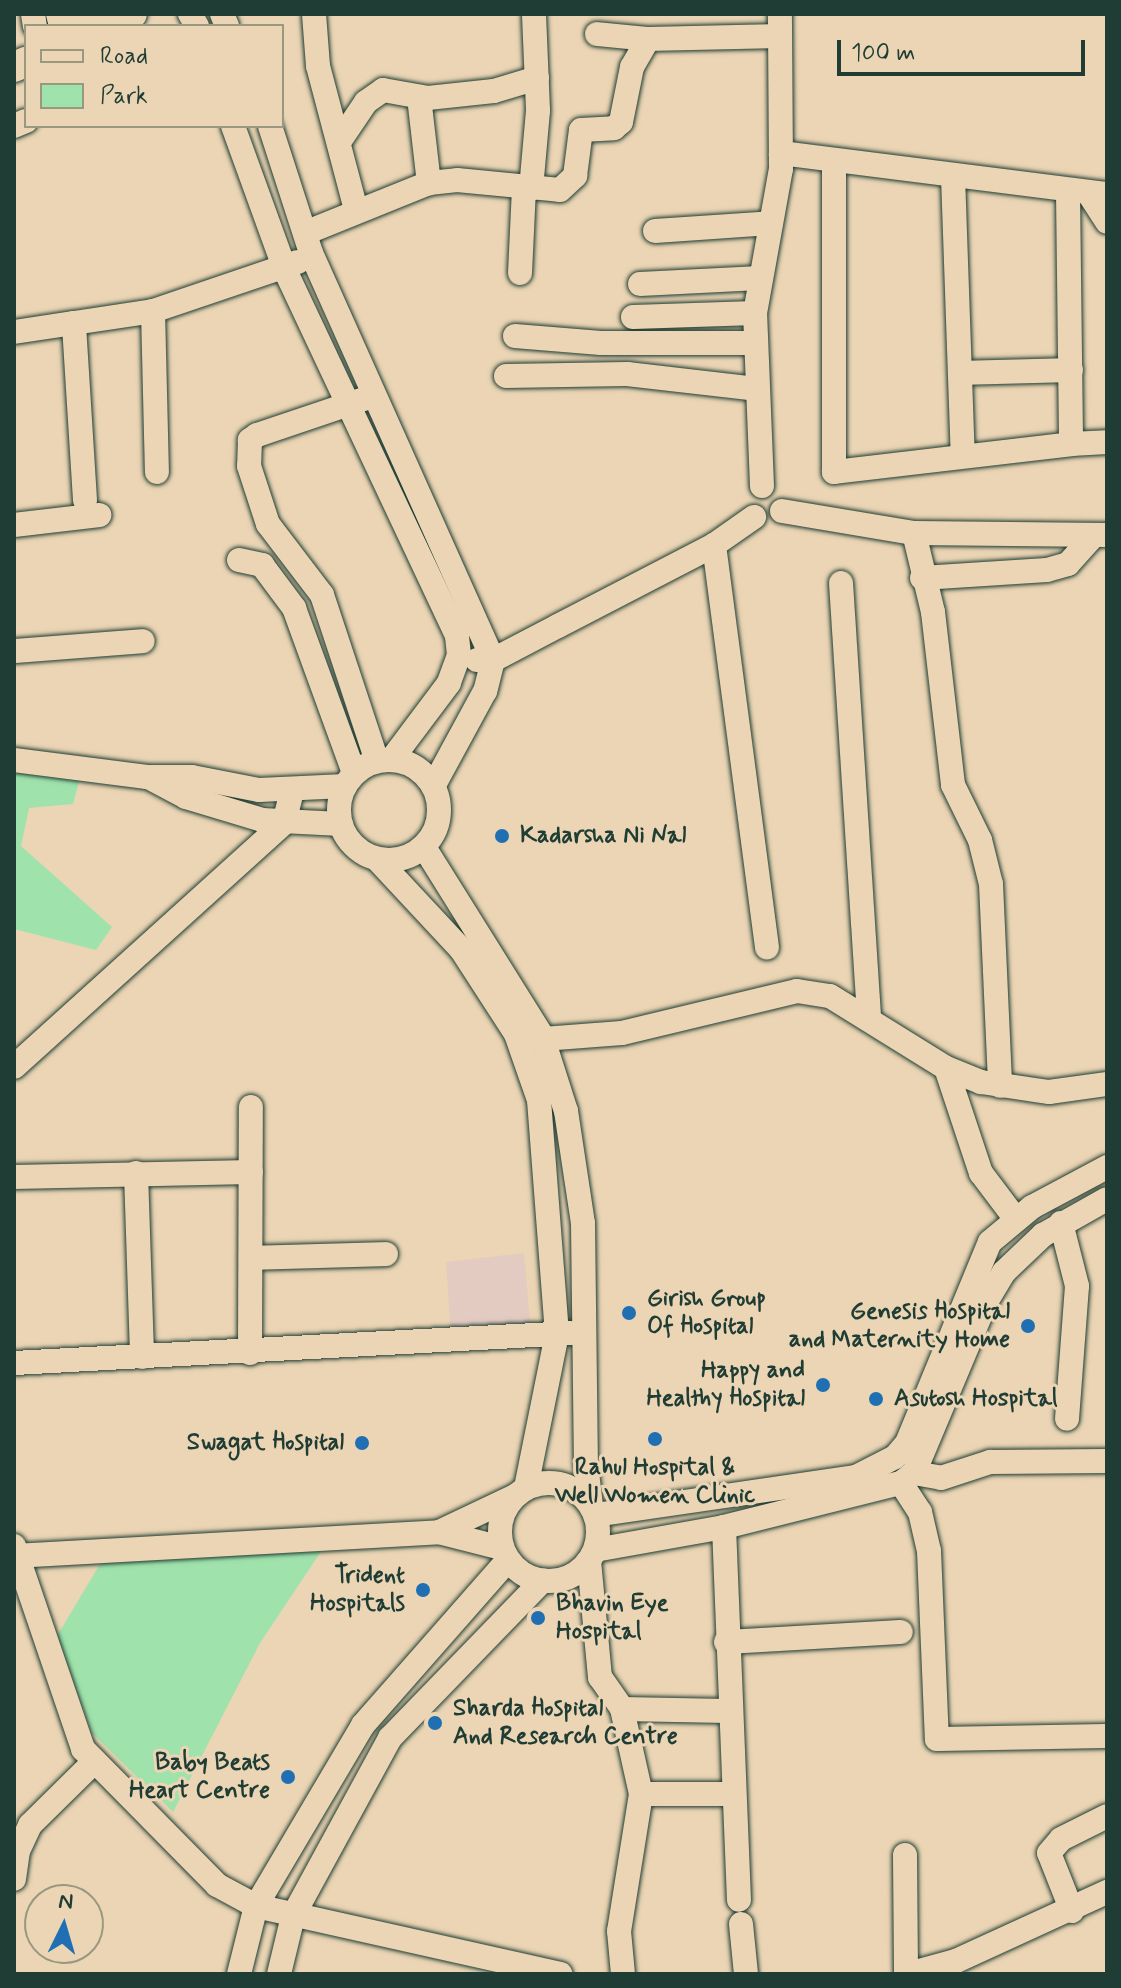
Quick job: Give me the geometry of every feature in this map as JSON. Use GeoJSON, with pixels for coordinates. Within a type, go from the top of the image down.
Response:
{"type":"FeatureCollection","features":[{"type":"Feature","properties":{"kind":"main road"},"geometry":{"type":"LineString","coordinates":[[114,24],[132,14]]}},
{"type":"Feature","properties":{"kind":"street"},"geometry":{"type":"LineString","coordinates":[[314,14],[318,66],[356,210]]}},
{"type":"Feature","properties":{"kind":"street"},"geometry":{"type":"LineString","coordinates":[[520,273],[537,78],[534,14]]}},
{"type":"Feature","properties":{"kind":"street"},"geometry":{"type":"LineString","coordinates":[[597,34],[648,39],[697,25],[780,25],[781,153],[755,313],[762,486]]}},
{"type":"Feature","properties":{"kind":"street"},"geometry":{"type":"LineString","coordinates":[[14,332],[153,311],[285,270],[308,243],[356,210],[429,183],[457,180],[527,189],[568,185],[575,176],[581,130],[614,128],[621,122],[632,67],[648,39]]}},
{"type":"Feature","properties":{"kind":"street"},"geometry":{"type":"LineString","coordinates":[[339,142],[373,95],[394,88],[419,97],[494,91],[537,78]]}},
{"type":"Feature","properties":{"kind":"street"},"geometry":{"type":"LineString","coordinates":[[419,97],[429,183]]}},
{"type":"Feature","properties":{"kind":"street"},"geometry":{"type":"LineString","coordinates":[[14,760],[147,777],[192,777],[259,790],[292,790],[350,780],[385,760],[449,683],[458,661],[452,619],[285,270],[234,128]]}},
{"type":"Feature","properties":{"kind":"street"},"geometry":{"type":"LineString","coordinates":[[271,128],[308,243],[378,394],[493,660],[485,691],[434,785]]}},
{"type":"Feature","properties":{"kind":"street"},"geometry":{"type":"LineString","coordinates":[[781,153],[1088,193],[1107,222]]}},
{"type":"Feature","properties":{"kind":"street"},"geometry":{"type":"LineString","coordinates":[[834,160],[834,472],[1107,442]]}},
{"type":"Feature","properties":{"kind":"street"},"geometry":{"type":"LineString","coordinates":[[953,176],[963,456]]}},
{"type":"Feature","properties":{"kind":"street"},"geometry":{"type":"LineString","coordinates":[[1071,444],[1071,370],[1088,193]]}},
{"type":"Feature","properties":{"kind":"street"},"geometry":{"type":"LineString","coordinates":[[655,231],[771,223]]}},
{"type":"Feature","properties":{"kind":"street"},"geometry":{"type":"LineString","coordinates":[[640,284],[760,278]]}},
{"type":"Feature","properties":{"kind":"street"},"geometry":{"type":"LineString","coordinates":[[153,311],[157,472]]}},
{"type":"Feature","properties":{"kind":"street"},"geometry":{"type":"LineString","coordinates":[[633,317],[755,313]]}},
{"type":"Feature","properties":{"kind":"street"},"geometry":{"type":"LineString","coordinates":[[14,525],[92,507],[74,323]]}},
{"type":"Feature","properties":{"kind":"street"},"geometry":{"type":"LineString","coordinates":[[515,336],[601,343],[756,343]]}},
{"type":"Feature","properties":{"kind":"street"},"geometry":{"type":"LineString","coordinates":[[960,373],[1071,370]]}},
{"type":"Feature","properties":{"kind":"street"},"geometry":{"type":"LineString","coordinates":[[506,376],[627,374],[756,389]]}},
{"type":"Feature","properties":{"kind":"street"},"geometry":{"type":"LineString","coordinates":[[378,394],[257,435],[250,440],[249,466],[268,524],[322,595],[385,760]]}},
{"type":"Feature","properties":{"kind":"street"},"geometry":{"type":"LineString","coordinates":[[762,486],[782,495],[782,511]]}},
{"type":"Feature","properties":{"kind":"street"},"geometry":{"type":"LineString","coordinates":[[754,517],[749,496],[762,486]]}},
{"type":"Feature","properties":{"kind":"street"},"geometry":{"type":"LineString","coordinates":[[458,661],[493,660],[714,545],[754,517],[769,521],[782,511],[914,533],[1100,535]]}},
{"type":"Feature","properties":{"kind":"street"},"geometry":{"type":"LineString","coordinates":[[914,533],[922,578],[933,612],[953,785],[980,840],[991,884],[1000,1086]]}},
{"type":"Feature","properties":{"kind":"street"},"geometry":{"type":"LineString","coordinates":[[922,578],[1047,570],[1068,564],[1100,535]]}},
{"type":"Feature","properties":{"kind":"street"},"geometry":{"type":"LineString","coordinates":[[714,545],[767,948]]}},
{"type":"Feature","properties":{"kind":"street"},"geometry":{"type":"LineString","coordinates":[[239,560],[262,565],[294,608],[350,780],[341,824],[354,846],[377,859],[461,949],[531,1040],[547,1161],[557,1334],[520,1492],[501,1520],[505,1554],[363,1725],[256,1906],[239,1974]]}},
{"type":"Feature","properties":{"kind":"street"},"geometry":{"type":"LineString","coordinates":[[841,583],[869,1016]]}},
{"type":"Feature","properties":{"kind":"street"},"geometry":{"type":"LineString","coordinates":[[14,651],[143,641]]}},
{"type":"Feature","properties":{"kind":"street"},"geometry":{"type":"LineString","coordinates":[[377,859],[410,856],[424,847],[439,818],[434,785],[416,767],[385,760]]}},
{"type":"Feature","properties":{"kind":"street"},"geometry":{"type":"LineString","coordinates":[[147,777],[200,802],[284,823],[341,824]]}},
{"type":"Feature","properties":{"kind":"street"},"geometry":{"type":"LineString","coordinates":[[14,1067],[284,823],[292,790]]}},
{"type":"Feature","properties":{"kind":"street"},"geometry":{"type":"LineString","coordinates":[[424,847],[531,1040],[566,1111],[578,1178],[593,1511],[592,1556],[600,1677],[622,1709],[641,1794],[619,1931],[623,1974]]}},
{"type":"Feature","properties":{"kind":"street"},"geometry":{"type":"LineString","coordinates":[[531,1040],[622,1033],[797,991],[830,996],[869,1016],[946,1068],[1000,1086],[1049,1092],[1107,1084]]}},
{"type":"Feature","properties":{"kind":"street"},"geometry":{"type":"LineString","coordinates":[[946,1068],[981,1173],[1015,1218]]}},
{"type":"Feature","properties":{"kind":"street"},"geometry":{"type":"LineString","coordinates":[[250,1353],[251,1107]]}},
{"type":"Feature","properties":{"kind":"street"},"geometry":{"type":"LineString","coordinates":[[439,1532],[520,1492],[562,1485],[593,1511],[856,1477],[895,1457],[907,1443],[979,1257],[1015,1218],[1107,1167]]}},
{"type":"Feature","properties":{"kind":"street"},"geometry":{"type":"LineString","coordinates":[[14,1177],[251,1172]]}},
{"type":"Feature","properties":{"kind":"street"},"geometry":{"type":"LineString","coordinates":[[136,1173],[142,1357]]}},
{"type":"Feature","properties":{"kind":"street"},"geometry":{"type":"LineString","coordinates":[[1107,1199],[1061,1223],[1018,1255],[986,1302],[908,1478],[929,1551],[937,1739],[1107,1736]]}},
{"type":"Feature","properties":{"kind":"street"},"geometry":{"type":"LineString","coordinates":[[1061,1223],[1077,1286],[1067,1419]]}},
{"type":"Feature","properties":{"kind":"street"},"geometry":{"type":"LineString","coordinates":[[251,1258],[386,1254]]}},
{"type":"Feature","properties":{"kind":"street"},"geometry":{"type":"LineString","coordinates":[[14,1363],[250,1353],[585,1332]]}},
{"type":"Feature","properties":{"kind":"street"},"geometry":{"type":"LineString","coordinates":[[279,1974],[293,1916],[390,1738],[542,1581],[569,1578],[592,1556],[724,1527],[908,1478],[941,1478],[990,1462],[1107,1461]]}},
{"type":"Feature","properties":{"kind":"street"},"geometry":{"type":"LineString","coordinates":[[724,1527],[732,1794],[746,1974]]}},
{"type":"Feature","properties":{"kind":"street"},"geometry":{"type":"LineString","coordinates":[[14,1556],[439,1532],[505,1554],[542,1581]]}},
{"type":"Feature","properties":{"kind":"street"},"geometry":{"type":"LineString","coordinates":[[14,1546],[14,1556],[83,1749],[217,1885],[256,1906],[293,1916],[560,1974]]}},
{"type":"Feature","properties":{"kind":"street"},"geometry":{"type":"LineString","coordinates":[[726,1642],[901,1632]]}},
{"type":"Feature","properties":{"kind":"street"},"geometry":{"type":"LineString","coordinates":[[622,1709],[728,1711]]}},
{"type":"Feature","properties":{"kind":"street"},"geometry":{"type":"LineString","coordinates":[[14,1879],[18,1851],[30,1825],[95,1761]]}},
{"type":"Feature","properties":{"kind":"street"},"geometry":{"type":"LineString","coordinates":[[641,1794],[732,1794]]}},
{"type":"Feature","properties":{"kind":"street"},"geometry":{"type":"LineString","coordinates":[[1072,1911],[1049,1853],[1061,1839],[1107,1816]]}},
{"type":"Feature","properties":{"kind":"street"},"geometry":{"type":"LineString","coordinates":[[905,1855],[907,1974],[956,1961],[1072,1911],[1107,1892]]}},
{"type":"Feature","properties":{"kind":"shaded area"},"geometry":{"type":"Polygon","coordinates":[[[524,1253],[531,1334],[451,1338],[446,1262],[524,1253]]]}},
{"type":"Feature","properties":{"kind":"green space"},"geometry":{"type":"Polygon","coordinates":[[[14,771],[80,778],[73,804],[29,808],[21,846],[112,927],[96,950],[14,929],[14,771]]]}},
{"type":"Feature","properties":{"kind":"green space"},"geometry":{"type":"Polygon","coordinates":[[[324,1547],[260,1643],[173,1812],[92,1733],[57,1636],[103,1559],[324,1547]]]}},
{"type":"Feature","properties":{"kind":"place","name":"Kadarsha Ni Nal"},"geometry":{"type":"Point","coordinates":[502,836]}},
{"type":"Feature","properties":{"kind":"place","name":"Girish Group Of Hospital"},"geometry":{"type":"Point","coordinates":[629,1313]}},
{"type":"Feature","properties":{"kind":"place","name":"Genesis Hospital and Maternity Home"},"geometry":{"type":"Point","coordinates":[1028,1326]}},
{"type":"Feature","properties":{"kind":"place","name":"Happy and Healthy Hospital"},"geometry":{"type":"Point","coordinates":[823,1385]}},
{"type":"Feature","properties":{"kind":"place","name":"Asutosh Hospital"},"geometry":{"type":"Point","coordinates":[876,1399]}},
{"type":"Feature","properties":{"kind":"place","name":"Rahul Hospital & Well Women Clinic"},"geometry":{"type":"Point","coordinates":[655,1439]}},
{"type":"Feature","properties":{"kind":"place","name":"Swagat Hospital"},"geometry":{"type":"Point","coordinates":[362,1443]}},
{"type":"Feature","properties":{"kind":"place","name":"Trident Hospitals"},"geometry":{"type":"Point","coordinates":[423,1590]}},
{"type":"Feature","properties":{"kind":"place","name":"Bhavin Eye Hospital"},"geometry":{"type":"Point","coordinates":[538,1618]}},
{"type":"Feature","properties":{"kind":"place","name":"Sharda Hospital And Research Centre"},"geometry":{"type":"Point","coordinates":[435,1723]}},
{"type":"Feature","properties":{"kind":"place","name":"Baby Beats Heart Centre"},"geometry":{"type":"Point","coordinates":[288,1777]}}]}
